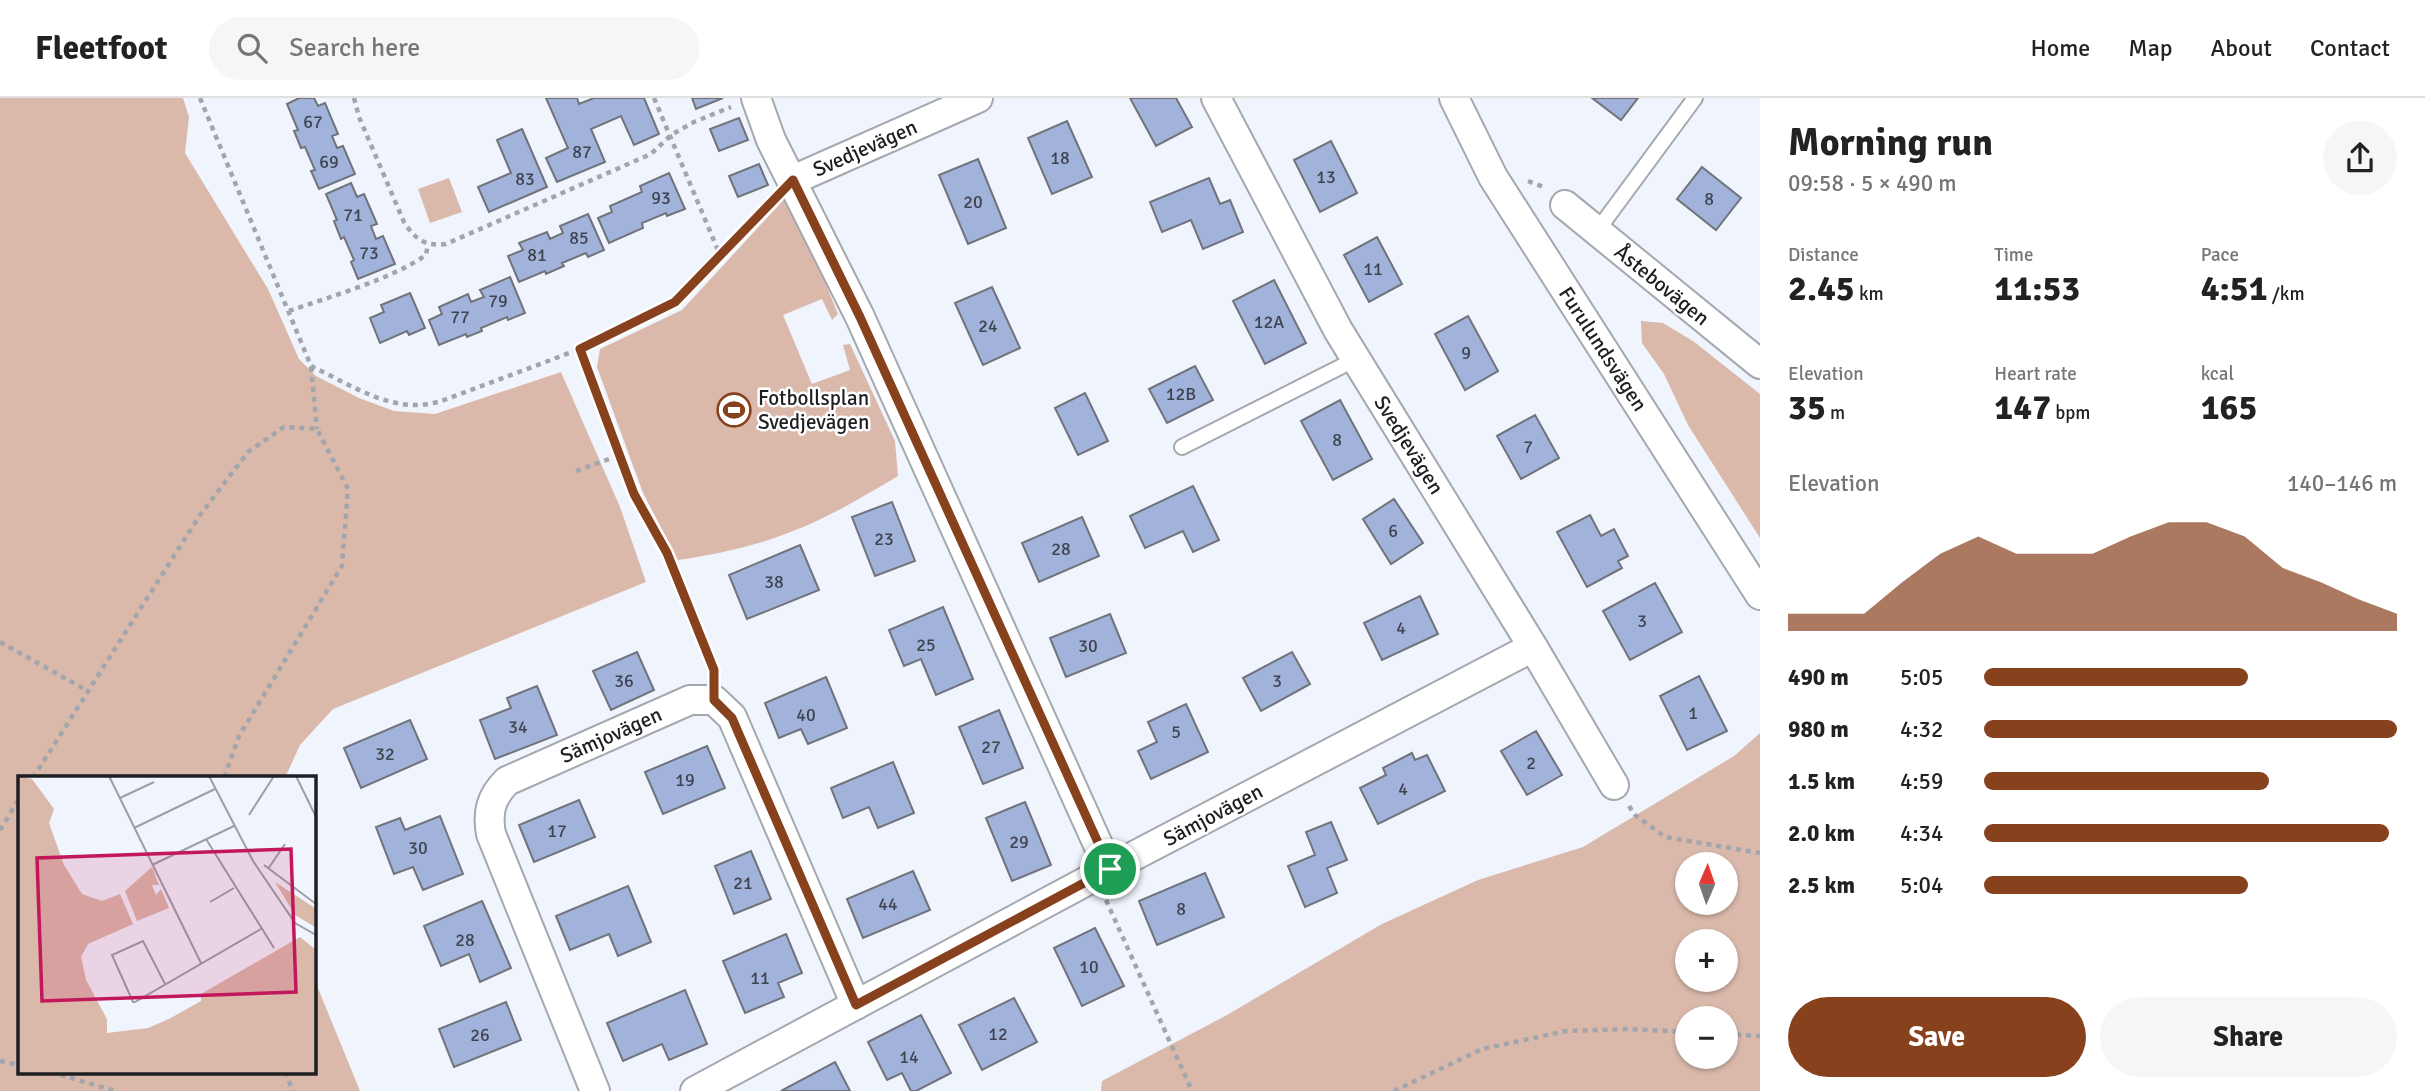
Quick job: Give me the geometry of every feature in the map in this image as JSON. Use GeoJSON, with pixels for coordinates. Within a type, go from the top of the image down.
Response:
{"type":"FeatureCollection","features":[{"type":"Feature","properties":{"kind":"street","name":"Svedjevägen"},"geometry":{"type":"LineString","coordinates":[[978,98],[793,180],[860,317],[1103,873]]}},
{"type":"Feature","properties":{"kind":"street","name":"Svedjevägen"},"geometry":{"type":"LineString","coordinates":[[1216,98],[1356,359],[1533,647],[1614,785]]}},
{"type":"Feature","properties":{"kind":"street","name":"Furulundsvägen"},"geometry":{"type":"LineString","coordinates":[[1454,98],[1493,177],[1760,595]]}},
{"type":"Feature","properties":{"kind":"street"},"geometry":{"type":"LineString","coordinates":[[749,100],[793,180]]}},
{"type":"Feature","properties":{"kind":"street","name":"Åstebovägen"},"geometry":{"type":"LineString","coordinates":[[1565,205],[1760,364]]}},
{"type":"Feature","properties":{"kind":"street","name":"Sämjovägen"},"geometry":{"type":"LineString","coordinates":[[695,1091],[1533,647]]}},
{"type":"Feature","properties":{"kind":"street","name":"Sämjovägen"},"geometry":{"type":"LineString","coordinates":[[595,1091],[491,834],[488,819],[490,806],[507,781],[690,700],[714,700]]}},
{"type":"Feature","properties":{"kind":"street"},"geometry":{"type":"LineString","coordinates":[[714,700],[732,718],[856,1005]]}},
{"type":"Feature","properties":{"kind":"lane"},"geometry":{"type":"LineString","coordinates":[[1597,231],[1695,98]]}},
{"type":"Feature","properties":{"kind":"lane"},"geometry":{"type":"LineString","coordinates":[[1182,447],[1356,359]]}},
{"type":"Feature","properties":{"kind":"path"},"geometry":{"type":"LineString","coordinates":[[200,98],[311,366],[317,429],[348,489],[342,566],[239,736],[225,776]]}},
{"type":"Feature","properties":{"kind":"path"},"geometry":{"type":"LineString","coordinates":[[354,98],[359,117],[404,222],[412,234],[428,244],[446,244],[639,160],[651,154],[671,135],[694,122],[749,100]]}},
{"type":"Feature","properties":{"kind":"path"},"geometry":{"type":"LineString","coordinates":[[654,98],[720,255]]}},
{"type":"Feature","properties":{"kind":"path"},"geometry":{"type":"LineString","coordinates":[[311,366],[369,394],[416,405],[439,402],[580,349],[675,302],[793,180]]}},
{"type":"Feature","properties":{"kind":"path"},"geometry":{"type":"LineString","coordinates":[[289,311],[417,261],[426,254],[428,244]]}},
{"type":"Feature","properties":{"kind":"path"},"geometry":{"type":"LineString","coordinates":[[580,349],[634,494],[667,553],[714,670],[714,700]]}},
{"type":"Feature","properties":{"kind":"path"},"geometry":{"type":"LineString","coordinates":[[34,776],[200,515],[248,452],[284,427],[317,429]]}},
{"type":"Feature","properties":{"kind":"path"},"geometry":{"type":"LineString","coordinates":[[576,471],[620,455]]}},
{"type":"Feature","properties":{"kind":"path"},"geometry":{"type":"LineString","coordinates":[[0,642],[88,691]]}},
{"type":"Feature","properties":{"kind":"path"},"geometry":{"type":"LineString","coordinates":[[1614,785],[1635,815],[1665,837],[1760,853]]}},
{"type":"Feature","properties":{"kind":"path"},"geometry":{"type":"LineString","coordinates":[[0,830],[18,801]]}},
{"type":"Feature","properties":{"kind":"path"},"geometry":{"type":"LineString","coordinates":[[1103,873],[1192,1091]]}},
{"type":"Feature","properties":{"kind":"path"},"geometry":{"type":"LineString","coordinates":[[1394,1091],[1482,1049],[1566,1031],[1628,1029],[1675,1031]]}},
{"type":"Feature","properties":{"kind":"path"},"geometry":{"type":"LineString","coordinates":[[1738,1035],[1760,1036]]}},
{"type":"Feature","properties":{"kind":"path"},"geometry":{"type":"LineString","coordinates":[[0,1061],[18,1065]]}},
{"type":"Feature","properties":{"kind":"path"},"geometry":{"type":"LineString","coordinates":[[58,1074],[115,1091]]}},
{"type":"Feature","properties":{"kind":"path"},"geometry":{"type":"LineString","coordinates":[[286,1074],[293,1091]]}},
{"type":"Feature","properties":{"kind":"shaded area"},"geometry":{"type":"Polygon","coordinates":[[[0,98],[183,98],[189,117],[185,153],[268,289],[299,359],[316,376],[359,398],[394,411],[435,414],[561,372],[620,507],[646,582],[333,709],[300,745],[286,776],[18,776],[18,1074],[315,1074],[315,981],[360,1091],[0,1091],[0,98]]]}},
{"type":"Feature","properties":{"kind":"shaded area"},"geometry":{"type":"Polygon","coordinates":[[[449,178],[462,212],[430,223],[418,189],[449,178]]]}},
{"type":"Feature","properties":{"kind":"shaded area"},"geometry":{"type":"Polygon","coordinates":[[[789,194],[838,314],[832,320],[822,299],[783,315],[812,384],[850,370],[843,345],[850,344],[895,441],[898,476],[834,513],[779,536],[736,549],[678,560],[643,493],[597,367],[600,349],[682,310],[789,194]]]}},
{"type":"Feature","properties":{"kind":"shaded area"},"geometry":{"type":"Polygon","coordinates":[[[1641,321],[1663,323],[1693,341],[1760,394],[1760,538],[1688,425],[1664,374],[1642,343],[1641,321]]]}},
{"type":"Feature","properties":{"kind":"shaded area"},"geometry":{"type":"Polygon","coordinates":[[[1760,733],[1760,1091],[1101,1091],[1102,1081],[1227,1015],[1382,924],[1478,880],[1583,847],[1734,756],[1760,733]]]}},
{"type":"Feature","properties":{"kind":"building"},"geometry":{"type":"Polygon","coordinates":[[[299,98],[314,98],[318,106],[325,103],[338,134],[332,136],[337,148],[343,146],[355,174],[319,189],[311,171],[315,170],[294,131],[298,130],[287,104],[299,98]]]}},
{"type":"Feature","properties":{"kind":"building"},"geometry":{"type":"Polygon","coordinates":[[[546,98],[577,98],[579,104],[594,98],[644,98],[659,134],[634,145],[621,116],[591,129],[605,162],[557,182],[546,158],[568,148],[546,98]]]}},
{"type":"Feature","properties":{"kind":"building"},"geometry":{"type":"Polygon","coordinates":[[[692,98],[723,98],[696,109],[692,98]]]}},
{"type":"Feature","properties":{"kind":"building"},"geometry":{"type":"Polygon","coordinates":[[[1130,98],[1176,98],[1192,127],[1156,146],[1130,98]]]}},
{"type":"Feature","properties":{"kind":"building"},"geometry":{"type":"Polygon","coordinates":[[[1592,98],[1638,98],[1621,120],[1592,98]]]}},
{"type":"Feature","properties":{"kind":"building"},"geometry":{"type":"Polygon","coordinates":[[[739,118],[748,140],[719,151],[710,129],[739,118]]]}},
{"type":"Feature","properties":{"kind":"building"},"geometry":{"type":"Polygon","coordinates":[[[1067,121],[1092,177],[1052,194],[1028,138],[1067,121]]]}},
{"type":"Feature","properties":{"kind":"building"},"geometry":{"type":"Polygon","coordinates":[[[522,129],[547,187],[489,212],[478,187],[511,173],[497,140],[522,129]]]}},
{"type":"Feature","properties":{"kind":"building"},"geometry":{"type":"Polygon","coordinates":[[[1331,141],[1357,193],[1320,212],[1294,160],[1331,141]]]}},
{"type":"Feature","properties":{"kind":"building"},"geometry":{"type":"Polygon","coordinates":[[[978,159],[1006,228],[968,244],[939,175],[978,159]]]}},
{"type":"Feature","properties":{"kind":"building"},"geometry":{"type":"Polygon","coordinates":[[[759,164],[768,185],[738,197],[729,176],[759,164]]]}},
{"type":"Feature","properties":{"kind":"building"},"geometry":{"type":"Polygon","coordinates":[[[1702,167],[1741,198],[1716,230],[1677,199],[1702,167]]]}},
{"type":"Feature","properties":{"kind":"building"},"geometry":{"type":"Polygon","coordinates":[[[669,173],[685,209],[642,223],[643,228],[609,243],[598,218],[612,212],[610,206],[642,192],[640,186],[669,173]]]}},
{"type":"Feature","properties":{"kind":"building"},"geometry":{"type":"Polygon","coordinates":[[[1209,178],[1220,204],[1230,200],[1243,232],[1203,249],[1191,220],[1162,232],[1150,202],[1209,178]]]}},
{"type":"Feature","properties":{"kind":"building"},"geometry":{"type":"Polygon","coordinates":[[[351,183],[357,197],[364,194],[377,224],[371,226],[376,239],[383,236],[395,264],[358,279],[351,262],[354,260],[344,237],[341,239],[334,221],[337,220],[326,194],[351,183]]]}},
{"type":"Feature","properties":{"kind":"building"},"geometry":{"type":"Polygon","coordinates":[[[588,214],[604,250],[588,257],[586,253],[562,263],[564,266],[546,274],[545,271],[519,282],[508,256],[523,250],[519,243],[547,232],[550,239],[563,233],[560,226],[588,214]]]}},
{"type":"Feature","properties":{"kind":"building"},"geometry":{"type":"Polygon","coordinates":[[[1377,237],[1402,284],[1369,302],[1344,255],[1377,237]]]}},
{"type":"Feature","properties":{"kind":"building"},"geometry":{"type":"Polygon","coordinates":[[[510,277],[525,313],[508,320],[507,317],[481,328],[482,331],[467,337],[466,334],[439,345],[429,320],[442,314],[439,307],[468,294],[471,302],[484,297],[480,290],[510,277]]]}},
{"type":"Feature","properties":{"kind":"building"},"geometry":{"type":"Polygon","coordinates":[[[1274,280],[1306,343],[1265,364],[1233,301],[1274,280]]]}},
{"type":"Feature","properties":{"kind":"building"},"geometry":{"type":"Polygon","coordinates":[[[992,287],[1020,348],[983,365],[955,303],[992,287]]]}},
{"type":"Feature","properties":{"kind":"building"},"geometry":{"type":"Polygon","coordinates":[[[410,293],[425,328],[409,335],[407,331],[380,343],[370,318],[384,312],[381,305],[410,293]]]}},
{"type":"Feature","properties":{"kind":"building"},"geometry":{"type":"Polygon","coordinates":[[[1468,316],[1498,371],[1465,390],[1435,334],[1468,316]]]}},
{"type":"Feature","properties":{"kind":"building"},"geometry":{"type":"Polygon","coordinates":[[[1195,366],[1213,400],[1167,423],[1149,389],[1195,366]]]}},
{"type":"Feature","properties":{"kind":"building"},"geometry":{"type":"Polygon","coordinates":[[[1085,393],[1108,441],[1078,455],[1055,408],[1085,393]]]}},
{"type":"Feature","properties":{"kind":"building"},"geometry":{"type":"Polygon","coordinates":[[[1340,400],[1372,459],[1333,480],[1301,421],[1340,400]]]}},
{"type":"Feature","properties":{"kind":"building"},"geometry":{"type":"Polygon","coordinates":[[[1535,415],[1559,458],[1521,479],[1497,436],[1535,415]]]}},
{"type":"Feature","properties":{"kind":"building"},"geometry":{"type":"Polygon","coordinates":[[[1193,486],[1219,540],[1193,552],[1183,531],[1145,548],[1130,516],[1193,486]]]}},
{"type":"Feature","properties":{"kind":"building"},"geometry":{"type":"Polygon","coordinates":[[[1394,499],[1423,543],[1391,564],[1363,519],[1394,499]]]}},
{"type":"Feature","properties":{"kind":"building"},"geometry":{"type":"Polygon","coordinates":[[[892,502],[915,561],[875,576],[852,517],[892,502]]]}},
{"type":"Feature","properties":{"kind":"building"},"geometry":{"type":"Polygon","coordinates":[[[1590,515],[1601,536],[1614,529],[1628,556],[1618,561],[1622,568],[1587,587],[1557,532],[1590,515]]]}},
{"type":"Feature","properties":{"kind":"building"},"geometry":{"type":"Polygon","coordinates":[[[1082,517],[1099,556],[1039,582],[1022,543],[1082,517]]]}},
{"type":"Feature","properties":{"kind":"building"},"geometry":{"type":"Polygon","coordinates":[[[800,545],[819,590],[747,619],[729,575],[800,545]]]}},
{"type":"Feature","properties":{"kind":"building"},"geometry":{"type":"Polygon","coordinates":[[[1655,583],[1682,632],[1630,660],[1603,611],[1655,583]]]}},
{"type":"Feature","properties":{"kind":"building"},"geometry":{"type":"Polygon","coordinates":[[[1420,596],[1438,634],[1382,660],[1364,623],[1420,596]]]}},
{"type":"Feature","properties":{"kind":"building"},"geometry":{"type":"Polygon","coordinates":[[[943,607],[973,679],[936,695],[921,659],[904,666],[889,630],[943,607]]]}},
{"type":"Feature","properties":{"kind":"building"},"geometry":{"type":"Polygon","coordinates":[[[1110,614],[1126,653],[1066,677],[1050,638],[1110,614]]]}},
{"type":"Feature","properties":{"kind":"building"},"geometry":{"type":"Polygon","coordinates":[[[637,652],[654,690],[611,710],[593,671],[637,652]]]}},
{"type":"Feature","properties":{"kind":"building"},"geometry":{"type":"Polygon","coordinates":[[[1292,652],[1310,684],[1261,711],[1243,678],[1292,652]]]}},
{"type":"Feature","properties":{"kind":"building"},"geometry":{"type":"Polygon","coordinates":[[[1699,676],[1727,731],[1687,750],[1660,696],[1699,676]]]}},
{"type":"Feature","properties":{"kind":"building"},"geometry":{"type":"Polygon","coordinates":[[[826,677],[847,728],[808,744],[801,729],[779,738],[765,703],[826,677]]]}},
{"type":"Feature","properties":{"kind":"building"},"geometry":{"type":"Polygon","coordinates":[[[537,686],[557,735],[495,759],[480,720],[511,708],[507,698],[537,686]]]}},
{"type":"Feature","properties":{"kind":"building"},"geometry":{"type":"Polygon","coordinates":[[[1186,704],[1208,752],[1151,779],[1138,751],[1157,742],[1148,722],[1186,704]]]}},
{"type":"Feature","properties":{"kind":"building"},"geometry":{"type":"Polygon","coordinates":[[[999,710],[1023,768],[983,784],[959,727],[999,710]]]}},
{"type":"Feature","properties":{"kind":"building"},"geometry":{"type":"Polygon","coordinates":[[[410,720],[427,759],[361,788],[344,748],[410,720]]]}},
{"type":"Feature","properties":{"kind":"building"},"geometry":{"type":"Polygon","coordinates":[[[1536,731],[1562,775],[1527,795],[1501,751],[1536,731]]]}},
{"type":"Feature","properties":{"kind":"building"},"geometry":{"type":"Polygon","coordinates":[[[707,746],[725,788],[663,814],[645,772],[707,746]]]}},
{"type":"Feature","properties":{"kind":"building"},"geometry":{"type":"Polygon","coordinates":[[[1412,753],[1415,760],[1427,755],[1445,791],[1378,824],[1360,788],[1386,775],[1383,768],[1412,753]]]}},
{"type":"Feature","properties":{"kind":"building"},"geometry":{"type":"Polygon","coordinates":[[[893,762],[914,813],[878,828],[869,807],[843,818],[831,788],[893,762]]]}},
{"type":"Feature","properties":{"kind":"building"},"geometry":{"type":"Polygon","coordinates":[[[579,800],[595,837],[534,862],[519,825],[579,800]]]}},
{"type":"Feature","properties":{"kind":"building"},"geometry":{"type":"Polygon","coordinates":[[[1025,802],[1051,865],[1012,881],[986,818],[1025,802]]]}},
{"type":"Feature","properties":{"kind":"building"},"geometry":{"type":"Polygon","coordinates":[[[440,816],[463,874],[423,890],[413,867],[394,874],[376,827],[400,818],[405,830],[440,816]]]}},
{"type":"Feature","properties":{"kind":"building"},"geometry":{"type":"Polygon","coordinates":[[[1331,822],[1347,860],[1327,868],[1337,893],[1305,907],[1288,866],[1315,855],[1306,832],[1331,822]]]}},
{"type":"Feature","properties":{"kind":"building"},"geometry":{"type":"Polygon","coordinates":[[[751,851],[771,899],[734,914],[715,866],[751,851]]]}},
{"type":"Feature","properties":{"kind":"building"},"geometry":{"type":"Polygon","coordinates":[[[913,871],[930,910],[863,938],[847,899],[913,871]]]}},
{"type":"Feature","properties":{"kind":"building"},"geometry":{"type":"Polygon","coordinates":[[[1205,873],[1224,917],[1157,945],[1139,901],[1205,873]]]}},
{"type":"Feature","properties":{"kind":"building"},"geometry":{"type":"Polygon","coordinates":[[[628,886],[651,942],[618,956],[609,934],[570,950],[556,916],[628,886]]]}},
{"type":"Feature","properties":{"kind":"building"},"geometry":{"type":"Polygon","coordinates":[[[482,901],[511,968],[480,982],[469,954],[441,966],[424,926],[482,901]]]}},
{"type":"Feature","properties":{"kind":"building"},"geometry":{"type":"Polygon","coordinates":[[[1095,928],[1124,986],[1082,1006],[1054,948],[1095,928]]]}},
{"type":"Feature","properties":{"kind":"building"},"geometry":{"type":"Polygon","coordinates":[[[786,934],[802,973],[778,983],[784,997],[745,1013],[723,961],[786,934]]]}},
{"type":"Feature","properties":{"kind":"building"},"geometry":{"type":"Polygon","coordinates":[[[685,990],[707,1044],[669,1060],[662,1044],[623,1061],[607,1023],[685,990]]]}},
{"type":"Feature","properties":{"kind":"building"},"geometry":{"type":"Polygon","coordinates":[[[1014,998],[1037,1042],[982,1070],[959,1025],[1014,998]]]}},
{"type":"Feature","properties":{"kind":"building"},"geometry":{"type":"Polygon","coordinates":[[[506,1002],[521,1040],[454,1067],[439,1029],[506,1002]]]}},
{"type":"Feature","properties":{"kind":"building"},"geometry":{"type":"Polygon","coordinates":[[[921,1015],[951,1073],[911,1091],[902,1073],[887,1080],[868,1042],[921,1015]]]}},
{"type":"Feature","properties":{"kind":"building"},"geometry":{"type":"Polygon","coordinates":[[[835,1062],[850,1091],[781,1091],[835,1062]]]}},
{"type":"Feature","properties":{"kind":"place","name":"Fotbollsplan Svedjevägen"},"geometry":{"type":"Point","coordinates":[734,410]}},
{"type":"Feature","properties":{"kind":"route"},"geometry":{"type":"LineString","coordinates":[[793,180],[860,317],[1110,869],[856,1005],[732,718],[714,700],[714,670],[667,553],[634,494],[580,349],[675,302],[793,180]]}}]}
